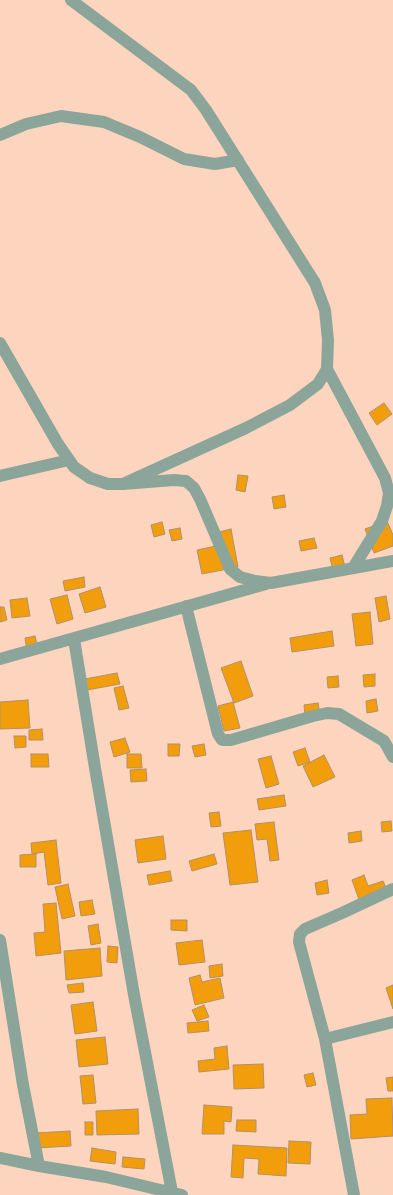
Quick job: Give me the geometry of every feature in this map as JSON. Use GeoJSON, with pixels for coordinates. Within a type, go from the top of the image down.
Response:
{"type":"FeatureCollection","features":[{"type":"Feature","properties":{"kind":"street"},"geometry":{"type":"LineString","coordinates":[[72,0],[191,90],[206,110],[315,283],[325,310],[328,340],[327,369],[318,384],[290,405],[246,428],[123,484]]}},
{"type":"Feature","properties":{"kind":"street"},"geometry":{"type":"LineString","coordinates":[[0,135],[26,124],[61,116],[104,122],[140,137],[184,159],[215,164],[238,160]]}},
{"type":"Feature","properties":{"kind":"street"},"geometry":{"type":"LineString","coordinates":[[0,343],[54,437],[74,467],[90,478],[108,484],[174,480],[186,481],[194,488],[200,499],[230,569],[240,577],[271,583]]}},
{"type":"Feature","properties":{"kind":"street"},"geometry":{"type":"LineString","coordinates":[[327,369],[385,478],[389,493],[388,506],[382,521],[354,568]]}},
{"type":"Feature","properties":{"kind":"street"},"geometry":{"type":"LineString","coordinates":[[0,476],[69,460]]}},
{"type":"Feature","properties":{"kind":"street"},"geometry":{"type":"LineString","coordinates":[[0,659],[271,583],[393,561]]}},
{"type":"Feature","properties":{"kind":"street"},"geometry":{"type":"LineString","coordinates":[[186,606],[218,734],[222,740],[231,740],[312,716],[327,713],[339,714],[388,739],[393,757]]}},
{"type":"Feature","properties":{"kind":"street"},"geometry":{"type":"LineString","coordinates":[[0,1158],[106,1177],[177,1193],[132,987],[74,639]]}},
{"type":"Feature","properties":{"kind":"street"},"geometry":{"type":"LineString","coordinates":[[354,1195],[325,1039],[299,942],[300,934],[305,929],[393,889]]}},
{"type":"Feature","properties":{"kind":"street"},"geometry":{"type":"LineString","coordinates":[[0,940],[23,1085],[39,1166]]}},
{"type":"Feature","properties":{"kind":"street"},"geometry":{"type":"LineString","coordinates":[[325,1039],[393,1022]]}},
{"type":"Feature","properties":{"kind":"building"},"geometry":{"type":"Polygon","coordinates":[[[384,403],[392,414],[377,425],[369,413],[384,403]]]}},
{"type":"Feature","properties":{"kind":"building"},"geometry":{"type":"Polygon","coordinates":[[[238,475],[248,476],[245,492],[236,490],[238,475]]]}},
{"type":"Feature","properties":{"kind":"building"},"geometry":{"type":"Polygon","coordinates":[[[284,495],[286,507],[274,509],[272,497],[284,495]]]}},
{"type":"Feature","properties":{"kind":"building"},"geometry":{"type":"Polygon","coordinates":[[[387,521],[393,535],[393,546],[374,553],[365,529],[387,521]]]}},
{"type":"Feature","properties":{"kind":"building"},"geometry":{"type":"Polygon","coordinates":[[[162,522],[165,534],[154,537],[151,525],[162,522]]]}},
{"type":"Feature","properties":{"kind":"building"},"geometry":{"type":"Polygon","coordinates":[[[180,528],[182,539],[172,541],[169,530],[180,528]]]}},
{"type":"Feature","properties":{"kind":"building"},"geometry":{"type":"Polygon","coordinates":[[[231,529],[238,567],[202,574],[197,550],[221,545],[219,532],[231,529]]]}},
{"type":"Feature","properties":{"kind":"building"},"geometry":{"type":"Polygon","coordinates":[[[314,538],[317,548],[301,551],[299,541],[314,538]]]}},
{"type":"Feature","properties":{"kind":"building"},"geometry":{"type":"Polygon","coordinates":[[[342,555],[345,567],[333,570],[330,558],[342,555]]]}},
{"type":"Feature","properties":{"kind":"building"},"geometry":{"type":"Polygon","coordinates":[[[84,577],[85,587],[65,591],[63,581],[84,577]]]}},
{"type":"Feature","properties":{"kind":"building"},"geometry":{"type":"Polygon","coordinates":[[[100,587],[106,607],[85,613],[79,594],[100,587]]]}},
{"type":"Feature","properties":{"kind":"building"},"geometry":{"type":"Polygon","coordinates":[[[67,595],[73,619],[57,624],[50,599],[67,595]]]}},
{"type":"Feature","properties":{"kind":"building"},"geometry":{"type":"Polygon","coordinates":[[[386,596],[390,619],[379,622],[375,598],[386,596]]]}},
{"type":"Feature","properties":{"kind":"building"},"geometry":{"type":"Polygon","coordinates":[[[27,598],[30,616],[12,618],[10,600],[27,598]]]}},
{"type":"Feature","properties":{"kind":"building"},"geometry":{"type":"Polygon","coordinates":[[[0,607],[4,607],[7,620],[0,622],[0,607]]]}},
{"type":"Feature","properties":{"kind":"building"},"geometry":{"type":"Polygon","coordinates":[[[370,612],[373,644],[356,646],[352,614],[370,612]]]}},
{"type":"Feature","properties":{"kind":"building"},"geometry":{"type":"Polygon","coordinates":[[[332,631],[334,646],[292,652],[290,638],[332,631]]]}},
{"type":"Feature","properties":{"kind":"building"},"geometry":{"type":"Polygon","coordinates":[[[35,636],[38,648],[27,650],[25,638],[35,636]]]}},
{"type":"Feature","properties":{"kind":"building"},"geometry":{"type":"Polygon","coordinates":[[[241,661],[253,696],[234,703],[221,668],[241,661]]]}},
{"type":"Feature","properties":{"kind":"building"},"geometry":{"type":"Polygon","coordinates":[[[117,673],[120,684],[87,690],[85,679],[117,673]]]}},
{"type":"Feature","properties":{"kind":"building"},"geometry":{"type":"Polygon","coordinates":[[[375,674],[375,686],[364,687],[363,675],[375,674]]]}},
{"type":"Feature","properties":{"kind":"building"},"geometry":{"type":"Polygon","coordinates":[[[338,676],[339,687],[328,688],[327,677],[338,676]]]}},
{"type":"Feature","properties":{"kind":"building"},"geometry":{"type":"Polygon","coordinates":[[[123,686],[129,708],[119,710],[114,688],[123,686]]]}},
{"type":"Feature","properties":{"kind":"building"},"geometry":{"type":"Polygon","coordinates":[[[376,699],[378,711],[367,713],[366,701],[376,699]]]}},
{"type":"Feature","properties":{"kind":"building"},"geometry":{"type":"Polygon","coordinates":[[[28,700],[30,728],[0,729],[0,702],[28,700]]]}},
{"type":"Feature","properties":{"kind":"building"},"geometry":{"type":"Polygon","coordinates":[[[233,702],[240,728],[224,731],[218,706],[233,702]]]}},
{"type":"Feature","properties":{"kind":"building"},"geometry":{"type":"Polygon","coordinates":[[[318,703],[320,714],[305,716],[304,705],[318,703]]]}},
{"type":"Feature","properties":{"kind":"building"},"geometry":{"type":"Polygon","coordinates":[[[42,729],[43,740],[29,740],[29,730],[42,729]]]}},
{"type":"Feature","properties":{"kind":"building"},"geometry":{"type":"Polygon","coordinates":[[[14,736],[26,736],[26,747],[15,748],[14,736]]]}},
{"type":"Feature","properties":{"kind":"building"},"geometry":{"type":"Polygon","coordinates":[[[125,738],[130,752],[114,757],[110,742],[125,738]]]}},
{"type":"Feature","properties":{"kind":"building"},"geometry":{"type":"Polygon","coordinates":[[[168,744],[180,744],[179,756],[168,756],[168,744]]]}},
{"type":"Feature","properties":{"kind":"building"},"geometry":{"type":"Polygon","coordinates":[[[204,744],[206,755],[195,757],[192,746],[204,744]]]}},
{"type":"Feature","properties":{"kind":"building"},"geometry":{"type":"Polygon","coordinates":[[[305,748],[310,762],[298,766],[293,752],[305,748]]]}},
{"type":"Feature","properties":{"kind":"building"},"geometry":{"type":"Polygon","coordinates":[[[31,754],[48,754],[49,767],[31,767],[31,754]]]}},
{"type":"Feature","properties":{"kind":"building"},"geometry":{"type":"Polygon","coordinates":[[[127,754],[141,754],[142,768],[127,768],[127,754]]]}},
{"type":"Feature","properties":{"kind":"building"},"geometry":{"type":"Polygon","coordinates":[[[324,755],[335,777],[313,787],[303,766],[324,755]]]}},
{"type":"Feature","properties":{"kind":"building"},"geometry":{"type":"Polygon","coordinates":[[[271,756],[279,784],[266,788],[258,759],[271,756]]]}},
{"type":"Feature","properties":{"kind":"building"},"geometry":{"type":"Polygon","coordinates":[[[146,769],[147,781],[131,782],[130,770],[146,769]]]}},
{"type":"Feature","properties":{"kind":"building"},"geometry":{"type":"Polygon","coordinates":[[[284,795],[286,806],[259,810],[257,799],[284,795]]]}},
{"type":"Feature","properties":{"kind":"building"},"geometry":{"type":"Polygon","coordinates":[[[219,812],[221,826],[211,827],[209,813],[219,812]]]}},
{"type":"Feature","properties":{"kind":"building"},"geometry":{"type":"Polygon","coordinates":[[[391,821],[392,831],[382,832],[381,822],[391,821]]]}},
{"type":"Feature","properties":{"kind":"building"},"geometry":{"type":"Polygon","coordinates":[[[274,822],[279,860],[270,861],[267,839],[257,840],[255,824],[274,822]]]}},
{"type":"Feature","properties":{"kind":"building"},"geometry":{"type":"Polygon","coordinates":[[[251,830],[258,882],[230,885],[223,833],[251,830]]]}},
{"type":"Feature","properties":{"kind":"building"},"geometry":{"type":"Polygon","coordinates":[[[361,831],[362,841],[349,843],[348,833],[361,831]]]}},
{"type":"Feature","properties":{"kind":"building"},"geometry":{"type":"Polygon","coordinates":[[[163,836],[166,859],[138,863],[135,840],[163,836]]]}},
{"type":"Feature","properties":{"kind":"building"},"geometry":{"type":"Polygon","coordinates":[[[56,840],[61,883],[48,885],[44,852],[32,854],[31,843],[56,840]]]}},
{"type":"Feature","properties":{"kind":"building"},"geometry":{"type":"Polygon","coordinates":[[[36,854],[36,867],[20,867],[20,855],[36,854]]]}},
{"type":"Feature","properties":{"kind":"building"},"geometry":{"type":"Polygon","coordinates":[[[214,854],[217,864],[192,871],[189,861],[214,854]]]}},
{"type":"Feature","properties":{"kind":"building"},"geometry":{"type":"Polygon","coordinates":[[[170,871],[172,881],[149,885],[147,875],[170,871]]]}},
{"type":"Feature","properties":{"kind":"building"},"geometry":{"type":"Polygon","coordinates":[[[364,875],[368,886],[383,881],[389,894],[361,905],[352,880],[364,875]]]}},
{"type":"Feature","properties":{"kind":"building"},"geometry":{"type":"Polygon","coordinates":[[[327,880],[329,893],[317,895],[315,883],[327,880]]]}},
{"type":"Feature","properties":{"kind":"building"},"geometry":{"type":"Polygon","coordinates":[[[68,884],[75,916],[62,919],[55,887],[68,884]]]}},
{"type":"Feature","properties":{"kind":"building"},"geometry":{"type":"Polygon","coordinates":[[[92,900],[95,914],[81,916],[79,902],[92,900]]]}},
{"type":"Feature","properties":{"kind":"building"},"geometry":{"type":"Polygon","coordinates":[[[56,903],[61,953],[36,956],[34,933],[45,932],[43,904],[56,903]]]}},
{"type":"Feature","properties":{"kind":"building"},"geometry":{"type":"Polygon","coordinates":[[[171,920],[187,920],[187,931],[171,930],[171,920]]]}},
{"type":"Feature","properties":{"kind":"building"},"geometry":{"type":"Polygon","coordinates":[[[98,924],[101,943],[91,945],[88,926],[98,924]]]}},
{"type":"Feature","properties":{"kind":"building"},"geometry":{"type":"Polygon","coordinates":[[[202,940],[205,962],[179,965],[176,943],[202,940]]]}},
{"type":"Feature","properties":{"kind":"building"},"geometry":{"type":"Polygon","coordinates":[[[108,946],[118,947],[117,963],[107,962],[108,946]]]}},
{"type":"Feature","properties":{"kind":"building"},"geometry":{"type":"Polygon","coordinates":[[[100,948],[102,976],[66,980],[64,951],[100,948]]]}},
{"type":"Feature","properties":{"kind":"building"},"geometry":{"type":"Polygon","coordinates":[[[222,964],[223,976],[210,978],[209,966],[222,964]]]}},
{"type":"Feature","properties":{"kind":"building"},"geometry":{"type":"Polygon","coordinates":[[[200,975],[202,982],[220,978],[224,998],[195,1005],[189,978],[200,975]]]}},
{"type":"Feature","properties":{"kind":"building"},"geometry":{"type":"Polygon","coordinates":[[[83,983],[84,992],[69,993],[67,985],[83,983]]]}},
{"type":"Feature","properties":{"kind":"building"},"geometry":{"type":"Polygon","coordinates":[[[393,985],[393,1009],[386,988],[393,985]]]}},
{"type":"Feature","properties":{"kind":"building"},"geometry":{"type":"Polygon","coordinates":[[[93,1002],[97,1031],[75,1034],[71,1005],[93,1002]]]}},
{"type":"Feature","properties":{"kind":"building"},"geometry":{"type":"Polygon","coordinates":[[[204,1005],[209,1017],[197,1021],[192,1010],[204,1005]]]}},
{"type":"Feature","properties":{"kind":"building"},"geometry":{"type":"Polygon","coordinates":[[[208,1021],[209,1031],[188,1033],[187,1023],[208,1021]]]}},
{"type":"Feature","properties":{"kind":"building"},"geometry":{"type":"Polygon","coordinates":[[[105,1037],[108,1064],[79,1067],[76,1040],[105,1037]]]}},
{"type":"Feature","properties":{"kind":"building"},"geometry":{"type":"Polygon","coordinates":[[[227,1046],[229,1069],[199,1072],[198,1061],[215,1059],[214,1048],[227,1046]]]}},
{"type":"Feature","properties":{"kind":"building"},"geometry":{"type":"Polygon","coordinates":[[[263,1064],[264,1088],[234,1089],[233,1065],[263,1064]]]}},
{"type":"Feature","properties":{"kind":"building"},"geometry":{"type":"Polygon","coordinates":[[[313,1073],[316,1085],[307,1087],[304,1075],[313,1073]]]}},
{"type":"Feature","properties":{"kind":"building"},"geometry":{"type":"Polygon","coordinates":[[[93,1075],[96,1103],[83,1104],[80,1076],[93,1075]]]}},
{"type":"Feature","properties":{"kind":"building"},"geometry":{"type":"Polygon","coordinates":[[[393,1077],[393,1091],[388,1091],[386,1078],[393,1077]]]}},
{"type":"Feature","properties":{"kind":"building"},"geometry":{"type":"Polygon","coordinates":[[[392,1098],[393,1136],[351,1139],[350,1115],[367,1114],[366,1099],[392,1098]]]}},
{"type":"Feature","properties":{"kind":"building"},"geometry":{"type":"Polygon","coordinates":[[[204,1105],[232,1107],[231,1122],[224,1121],[224,1134],[202,1134],[204,1105]]]}},
{"type":"Feature","properties":{"kind":"building"},"geometry":{"type":"Polygon","coordinates":[[[138,1109],[139,1134],[97,1135],[96,1111],[138,1109]]]}},
{"type":"Feature","properties":{"kind":"building"},"geometry":{"type":"Polygon","coordinates":[[[237,1120],[256,1120],[256,1132],[236,1131],[237,1120]]]}},
{"type":"Feature","properties":{"kind":"building"},"geometry":{"type":"Polygon","coordinates":[[[85,1122],[93,1122],[93,1135],[85,1135],[85,1122]]]}},
{"type":"Feature","properties":{"kind":"building"},"geometry":{"type":"Polygon","coordinates":[[[70,1131],[71,1146],[37,1148],[36,1133],[70,1131]]]}},
{"type":"Feature","properties":{"kind":"building"},"geometry":{"type":"Polygon","coordinates":[[[289,1141],[311,1142],[310,1164],[288,1163],[289,1141]]]}},
{"type":"Feature","properties":{"kind":"building"},"geometry":{"type":"Polygon","coordinates":[[[233,1145],[287,1148],[286,1176],[258,1174],[259,1159],[244,1158],[243,1178],[231,1177],[233,1145]]]}},
{"type":"Feature","properties":{"kind":"building"},"geometry":{"type":"Polygon","coordinates":[[[92,1148],[116,1152],[115,1164],[90,1161],[92,1148]]]}},
{"type":"Feature","properties":{"kind":"building"},"geometry":{"type":"Polygon","coordinates":[[[123,1157],[145,1159],[144,1169],[122,1167],[123,1157]]]}}]}
